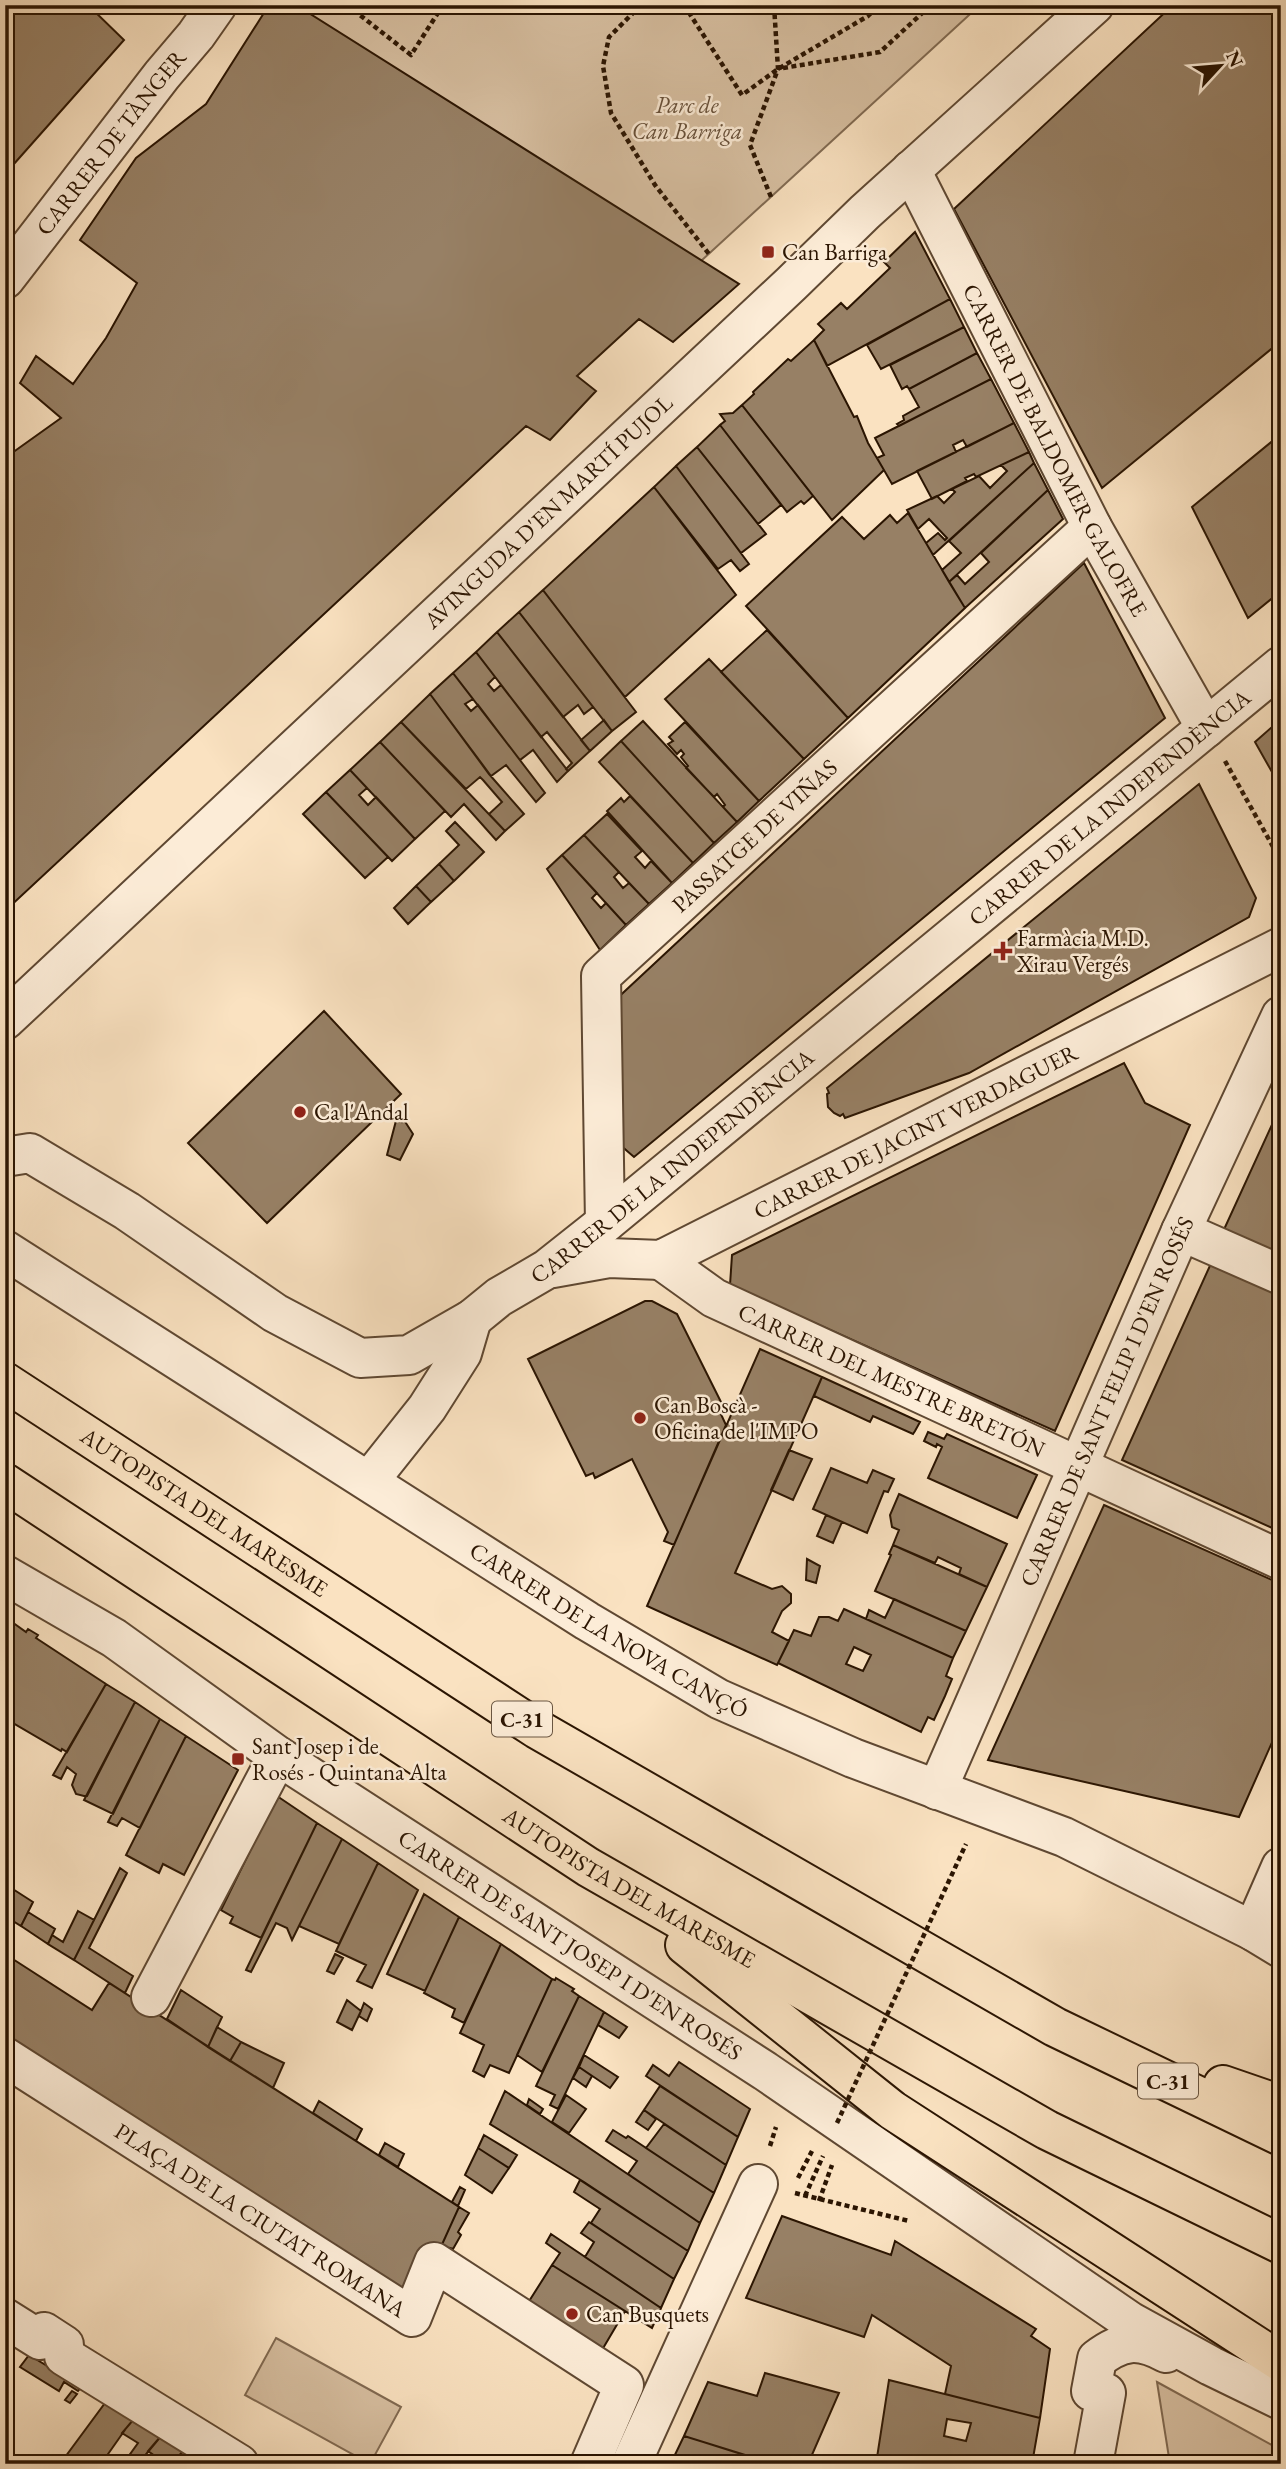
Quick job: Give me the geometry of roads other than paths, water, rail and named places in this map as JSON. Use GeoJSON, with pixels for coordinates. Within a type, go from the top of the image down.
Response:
{"type":"FeatureCollection","features":[{"type":"Feature","properties":{"kind":"highway","name":"AUTOPISTA DEL MARESME"},"geometry":{"type":"LineString","coordinates":[[5,1382],[537,1729],[1055,2026],[1281,2136]]}},
{"type":"Feature","properties":{"kind":"highway","name":"AUTOPISTA DEL MARESME"},"geometry":{"type":"LineString","coordinates":[[5,1482],[588,1867],[1047,2130],[1281,2244]]}},
{"type":"Feature","properties":{"kind":"highway"},"geometry":{"type":"LineString","coordinates":[[588,1867],[892,2110],[1281,2362]]}},
{"type":"Feature","properties":{"kind":"highway"},"geometry":{"type":"LineString","coordinates":[[1055,2026],[1281,2105]]}},
{"type":"Feature","properties":{"kind":"street","name":"CARRER DE TÀNGER"},"geometry":{"type":"LineString","coordinates":[[5,279],[162,75],[196,36],[217,5]]}},
{"type":"Feature","properties":{"kind":"street","name":"AVINGUDA D'EN MARTÍ PUJOL"},"geometry":{"type":"LineString","coordinates":[[5,1020],[911,170],[1094,5]]}},
{"type":"Feature","properties":{"kind":"street","name":"CARRER DE BALDOMER GALOFRE"},"geometry":{"type":"LineString","coordinates":[[911,170],[1091,527],[1213,739]]}},
{"type":"Feature","properties":{"kind":"street","name":"PASSATGE DE VIÑAS"},"geometry":{"type":"LineString","coordinates":[[605,1223],[601,976],[1091,527]]}},
{"type":"Feature","properties":{"kind":"street","name":"CARRER DE LA INDEPENDÈNCIA"},"geometry":{"type":"LineString","coordinates":[[5,1157],[30,1153],[127,1211],[275,1312],[360,1358],[409,1355],[472,1319],[499,1297],[547,1269],[1213,739],[1281,666]]}},
{"type":"Feature","properties":{"kind":"street","name":"CARRER DE JACINT VERDAGUER"},"geometry":{"type":"LineString","coordinates":[[547,1269],[609,1258],[660,1260],[1278,956]]}},
{"type":"Feature","properties":{"kind":"street","name":"CARRER DE SANT FELIP I D'EN ROSÉS"},"geometry":{"type":"LineString","coordinates":[[937,1790],[1181,1231],[1281,1016]]}},
{"type":"Feature","properties":{"kind":"street"},"geometry":{"type":"LineString","coordinates":[[1181,1231],[1281,1275]]}},
{"type":"Feature","properties":{"kind":"street","name":"CARRER DE LA NOVA CANÇÓ"},"geometry":{"type":"LineString","coordinates":[[5,1250],[587,1621],[719,1699],[806,1740],[1064,1836],[1267,1939]]}},
{"type":"Feature","properties":{"kind":"street","name":"CARRER DEL MESTRE BRETÓN"},"geometry":{"type":"LineString","coordinates":[[660,1260],[714,1298],[1281,1560]]}},
{"type":"Feature","properties":{"kind":"street"},"geometry":{"type":"LineString","coordinates":[[369,1481],[434,1397],[462,1353],[472,1319]]}},
{"type":"Feature","properties":{"kind":"street","name":"CARRER DE SANT JOSEP I D'EN ROSÉS"},"geometry":{"type":"LineString","coordinates":[[5,1575],[114,1638],[278,1756],[765,2071],[1131,2322],[1211,2366],[1281,2400]]}},
{"type":"Feature","properties":{"kind":"street"},"geometry":{"type":"LineString","coordinates":[[151,1997],[278,1756]]}},
{"type":"Feature","properties":{"kind":"street"},"geometry":{"type":"LineString","coordinates":[[1267,1939],[1281,1867]]}},
{"type":"Feature","properties":{"kind":"street","name":"PLAÇA DE LA CIUTAT ROMANA"},"geometry":{"type":"LineString","coordinates":[[5,2057],[412,2316],[434,2262],[624,2385],[590,2464]]}},
{"type":"Feature","properties":{"kind":"street"},"geometry":{"type":"LineString","coordinates":[[631,2464],[758,2184]]}},
{"type":"Feature","properties":{"kind":"street"},"geometry":{"type":"LineString","coordinates":[[5,2318],[40,2340],[44,2332],[64,2345],[64,2357],[239,2464]]}},
{"type":"Feature","properties":{"kind":"street"},"geometry":{"type":"LineString","coordinates":[[1070,2464],[1082,2371],[1094,2340],[1131,2322]]}},
{"type":"Feature","properties":{"kind":"street"},"geometry":{"type":"LineString","coordinates":[[1093,2464],[1105,2393],[1091,2391],[1094,2365],[1097,2359],[1120,2345],[1150,2345],[1281,2417]]}},
{"type":"Feature","properties":{"kind":"place","name":"Can Barriga"},"geometry":{"type":"Point","coordinates":[768,252]}},
{"type":"Feature","properties":{"kind":"place","name":"Farmàcia M.D. Xirau Vergés"},"geometry":{"type":"Point","coordinates":[1003,951]}},
{"type":"Feature","properties":{"kind":"place","name":"Ca l'Andal"},"geometry":{"type":"Point","coordinates":[300,1112]}},
{"type":"Feature","properties":{"kind":"place","name":"Can Boscà - Oficina de l'IMPO"},"geometry":{"type":"Point","coordinates":[640,1418]}},
{"type":"Feature","properties":{"kind":"place","name":"Sant Josep i de Rosés - Quintana Alta"},"geometry":{"type":"Point","coordinates":[238,1759]}},
{"type":"Feature","properties":{"kind":"place","name":"Can Busquets"},"geometry":{"type":"Point","coordinates":[572,2314]}},
{"type":"Feature","properties":{"kind":"park label","name":"Parc de Can Barriga"},"geometry":{"type":"Point","coordinates":[687,118]}}]}
